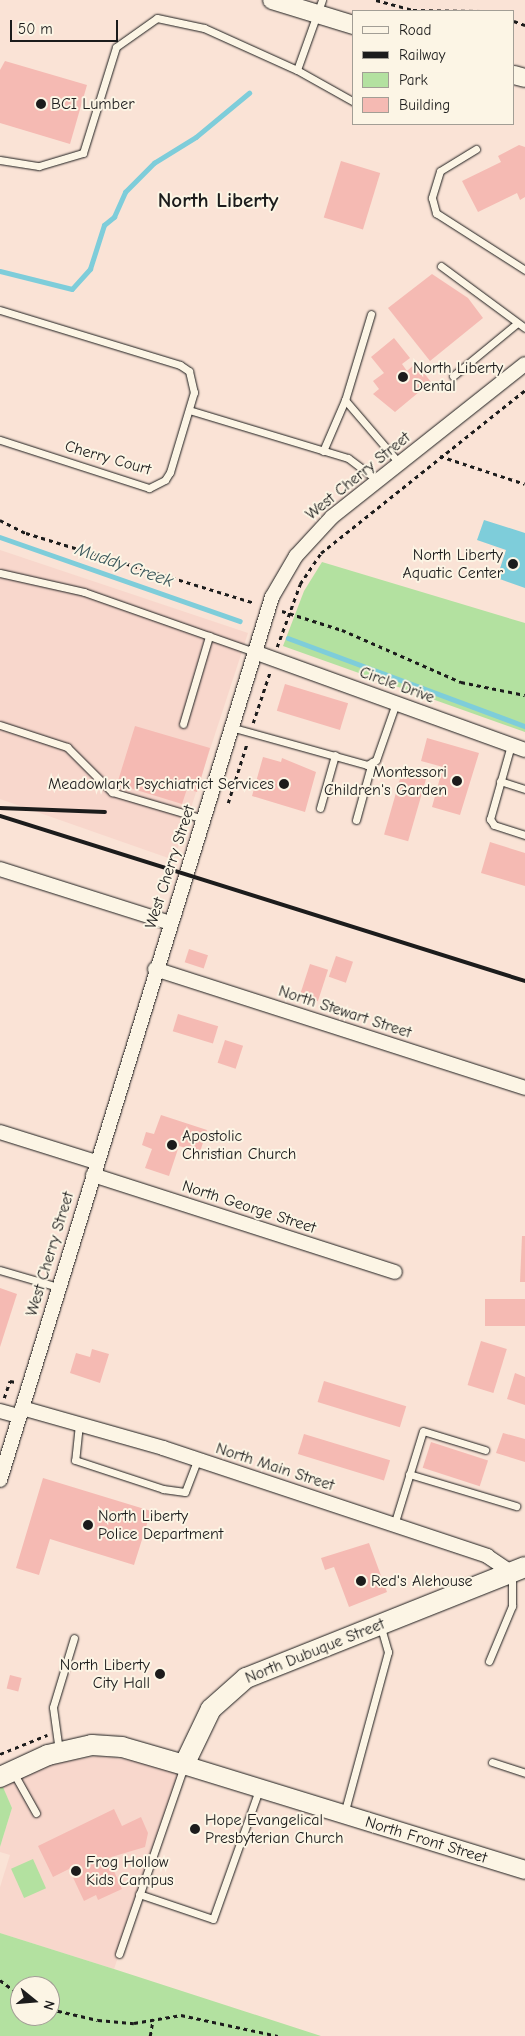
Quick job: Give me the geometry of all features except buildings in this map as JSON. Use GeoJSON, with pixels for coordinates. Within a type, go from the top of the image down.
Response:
{"type":"FeatureCollection","features":[{"type":"Feature","properties":{"kind":"main road","name":"North Dubuque Street"},"geometry":{"type":"LineString","coordinates":[[184,1765],[204,1720],[229,1690],[263,1670],[518,1570]]}},
{"type":"Feature","properties":{"kind":"main road"},"geometry":{"type":"LineString","coordinates":[[7,1774],[59,1753],[109,1746],[184,1765]]}},
{"type":"Feature","properties":{"kind":"street"},"geometry":{"type":"LineString","coordinates":[[272,0],[319,7],[352,24]]}},
{"type":"Feature","properties":{"kind":"street","name":"West Cherry Street"},"geometry":{"type":"LineString","coordinates":[[0,1480],[155,969],[234,728],[272,597],[296,556],[332,517],[525,364]]}},
{"type":"Feature","properties":{"kind":"street","name":"Circle Drive"},"geometry":{"type":"LineString","coordinates":[[257,653],[273,661],[525,750]]}},
{"type":"Feature","properties":{"kind":"street"},"geometry":{"type":"LineString","coordinates":[[0,869],[170,923]]}},
{"type":"Feature","properties":{"kind":"street","name":"North Stewart Street"},"geometry":{"type":"LineString","coordinates":[[155,969],[525,1088]]}},
{"type":"Feature","properties":{"kind":"street","name":"North George Street"},"geometry":{"type":"LineString","coordinates":[[0,1132],[95,1168],[394,1272]]}},
{"type":"Feature","properties":{"kind":"street","name":"North Main Street"},"geometry":{"type":"LineString","coordinates":[[1,1406],[20,1412],[79,1424],[197,1460],[487,1556],[518,1570]]}},
{"type":"Feature","properties":{"kind":"street","name":"North Front Street"},"geometry":{"type":"LineString","coordinates":[[184,1765],[259,1790],[525,1870]]}},
{"type":"Feature","properties":{"kind":"lane"},"geometry":{"type":"LineString","coordinates":[[297,70],[319,7]]}},
{"type":"Feature","properties":{"kind":"lane"},"geometry":{"type":"LineString","coordinates":[[0,160],[39,166],[83,153],[116,47],[157,18],[204,28],[297,70],[352,101]]}},
{"type":"Feature","properties":{"kind":"lane"},"geometry":{"type":"LineString","coordinates":[[476,149],[440,171],[432,198],[436,213],[525,270]]}},
{"type":"Feature","properties":{"kind":"lane"},"geometry":{"type":"LineString","coordinates":[[442,266],[516,324],[525,328]]}},
{"type":"Feature","properties":{"kind":"lane","name":"Cherry Court"},"geometry":{"type":"LineString","coordinates":[[0,310],[180,365],[194,381],[189,410],[170,472],[165,480],[149,488],[0,440]]}},
{"type":"Feature","properties":{"kind":"lane"},"geometry":{"type":"LineString","coordinates":[[323,450],[345,400],[371,314]]}},
{"type":"Feature","properties":{"kind":"lane"},"geometry":{"type":"LineString","coordinates":[[453,376],[516,324]]}},
{"type":"Feature","properties":{"kind":"lane"},"geometry":{"type":"LineString","coordinates":[[345,400],[400,464]]}},
{"type":"Feature","properties":{"kind":"lane"},"geometry":{"type":"LineString","coordinates":[[189,410],[348,458],[378,481]]}},
{"type":"Feature","properties":{"kind":"lane"},"geometry":{"type":"LineString","coordinates":[[0,573],[84,592],[257,653]]}},
{"type":"Feature","properties":{"kind":"lane"},"geometry":{"type":"LineString","coordinates":[[183,724],[209,636]]}},
{"type":"Feature","properties":{"kind":"lane"},"geometry":{"type":"LineString","coordinates":[[356,820],[372,762],[396,703]]}},
{"type":"Feature","properties":{"kind":"lane"},"geometry":{"type":"LineString","coordinates":[[0,725],[67,747],[112,792],[204,819]]}},
{"type":"Feature","properties":{"kind":"lane"},"geometry":{"type":"LineString","coordinates":[[234,728],[251,731],[367,765],[372,762]]}},
{"type":"Feature","properties":{"kind":"lane"},"geometry":{"type":"LineString","coordinates":[[512,745],[490,819],[494,825],[525,835]]}},
{"type":"Feature","properties":{"kind":"lane"},"geometry":{"type":"LineString","coordinates":[[320,808],[335,755]]}},
{"type":"Feature","properties":{"kind":"lane"},"geometry":{"type":"LineString","coordinates":[[500,781],[525,789]]}},
{"type":"Feature","properties":{"kind":"lane"},"geometry":{"type":"LineString","coordinates":[[0,1270],[58,1287]]}},
{"type":"Feature","properties":{"kind":"lane"},"geometry":{"type":"LineString","coordinates":[[79,1424],[75,1460],[163,1489],[185,1492],[197,1460]]}},
{"type":"Feature","properties":{"kind":"lane"},"geometry":{"type":"LineString","coordinates":[[394,1525],[423,1431],[484,1450]]}},
{"type":"Feature","properties":{"kind":"lane"},"geometry":{"type":"LineString","coordinates":[[409,1474],[516,1506]]}},
{"type":"Feature","properties":{"kind":"lane"},"geometry":{"type":"LineString","coordinates":[[489,1661],[512,1606],[518,1570]]}},
{"type":"Feature","properties":{"kind":"lane"},"geometry":{"type":"LineString","coordinates":[[343,1815],[388,1652],[381,1624]]}},
{"type":"Feature","properties":{"kind":"lane"},"geometry":{"type":"LineString","coordinates":[[59,1753],[53,1707],[74,1638]]}},
{"type":"Feature","properties":{"kind":"lane"},"geometry":{"type":"LineString","coordinates":[[492,1762],[525,1773]]}},
{"type":"Feature","properties":{"kind":"lane"},"geometry":{"type":"LineString","coordinates":[[119,1954],[184,1765]]}},
{"type":"Feature","properties":{"kind":"lane"},"geometry":{"type":"LineString","coordinates":[[7,1774],[36,1812]]}},
{"type":"Feature","properties":{"kind":"lane"},"geometry":{"type":"LineString","coordinates":[[139,1894],[213,1919],[259,1790]]}},
{"type":"Feature","properties":{"kind":"path"},"geometry":{"type":"LineString","coordinates":[[376,0],[413,10]]}},
{"type":"Feature","properties":{"kind":"path"},"geometry":{"type":"LineString","coordinates":[[228,803],[292,602],[321,553],[525,390]]}},
{"type":"Feature","properties":{"kind":"path"},"geometry":{"type":"LineString","coordinates":[[440,456],[525,484]]}},
{"type":"Feature","properties":{"kind":"path"},"geometry":{"type":"LineString","coordinates":[[1,1406],[10,1380],[17,1383]]}},
{"type":"Feature","properties":{"kind":"path"},"geometry":{"type":"LineString","coordinates":[[0,1754],[55,1733]]}},
{"type":"Feature","properties":{"kind":"path"},"geometry":{"type":"LineString","coordinates":[[60,2011],[98,2020],[191,2017],[278,2036]]}},
{"type":"Feature","properties":{"kind":"path"},"geometry":{"type":"LineString","coordinates":[[150,2036],[153,2019]]}},
{"type":"Feature","properties":{"kind":"shaded area"},"geometry":{"type":"Polygon","coordinates":[[[0,550],[248,633],[174,860],[0,799],[0,550]]]}},
{"type":"Feature","properties":{"kind":"shaded area","name":"Frog Hollow Kids Campus"},"geometry":{"type":"Polygon","coordinates":[[[97,1756],[141,1761],[181,1774],[114,1969],[0,1933],[0,1887],[10,1855],[0,1852],[0,1847],[12,1808],[3,1787],[46,1765],[97,1756]]]}},
{"type":"Feature","properties":{"kind":"green space"},"geometry":{"type":"Polygon","coordinates":[[[322,562],[525,623],[525,732],[283,646],[304,591],[322,562]]]}},
{"type":"Feature","properties":{"kind":"green space"},"geometry":{"type":"Polygon","coordinates":[[[3,1787],[12,1808],[0,1847],[0,1788],[3,1787]]]}},
{"type":"Feature","properties":{"kind":"green space"},"geometry":{"type":"Polygon","coordinates":[[[33,1859],[46,1888],[24,1898],[11,1869],[33,1859]]]}},
{"type":"Feature","properties":{"kind":"green space"},"geometry":{"type":"Polygon","coordinates":[[[0,1933],[114,1969],[321,2036],[0,2036],[0,1933]]]}},
{"type":"Feature","properties":{"kind":"water","name":"North Liberty Aquatic Center"},"geometry":{"type":"Polygon","coordinates":[[[484,520],[525,533],[525,588],[497,578],[506,550],[477,540],[484,520]]]}},
{"type":"Feature","properties":{"kind":"waterway"},"geometry":{"type":"LineString","coordinates":[[0,271],[72,289],[90,269],[104,225],[114,217],[125,192],[154,163],[196,137],[249,93]]}},
{"type":"Feature","properties":{"kind":"waterway","name":"Muddy Creek"},"geometry":{"type":"LineString","coordinates":[[0,537],[240,621]]}},
{"type":"Feature","properties":{"kind":"waterway","name":"Muddy Creek"},"geometry":{"type":"LineString","coordinates":[[288,638],[525,726]]}},
{"type":"Feature","properties":{"kind":"railway"},"geometry":{"type":"LineString","coordinates":[[0,808],[105,812]]}},
{"type":"Feature","properties":{"kind":"railway"},"geometry":{"type":"LineString","coordinates":[[0,816],[525,981]]}},
{"type":"Feature","properties":{"kind":"place","name":"BCI Lumber"},"geometry":{"type":"Point","coordinates":[41,104]}},
{"type":"Feature","properties":{"kind":"place","name":"North Liberty Dental"},"geometry":{"type":"Point","coordinates":[403,377]}},
{"type":"Feature","properties":{"kind":"place","name":"North Liberty Aquatic Center"},"geometry":{"type":"Point","coordinates":[513,564]}},
{"type":"Feature","properties":{"kind":"place","name":"Montessori Children's Garden"},"geometry":{"type":"Point","coordinates":[457,781]}},
{"type":"Feature","properties":{"kind":"place","name":"Meadowlark Psychiatrict Services"},"geometry":{"type":"Point","coordinates":[284,784]}},
{"type":"Feature","properties":{"kind":"place","name":"Apostolic Christian Church"},"geometry":{"type":"Point","coordinates":[172,1145]}},
{"type":"Feature","properties":{"kind":"place","name":"North Liberty Police Department"},"geometry":{"type":"Point","coordinates":[88,1525]}},
{"type":"Feature","properties":{"kind":"place","name":"Red's Alehouse"},"geometry":{"type":"Point","coordinates":[361,1581]}},
{"type":"Feature","properties":{"kind":"place","name":"North Liberty City Hall"},"geometry":{"type":"Point","coordinates":[160,1674]}},
{"type":"Feature","properties":{"kind":"place","name":"Hope Evangelical Presbyterian Church"},"geometry":{"type":"Point","coordinates":[195,1829]}},
{"type":"Feature","properties":{"kind":"place","name":"Frog Hollow Kids Campus"},"geometry":{"type":"Point","coordinates":[76,1871]}},
{"type":"Feature","properties":{"kind":"district","name":"North Liberty"},"geometry":{"type":"Point","coordinates":[218,200]}}]}
